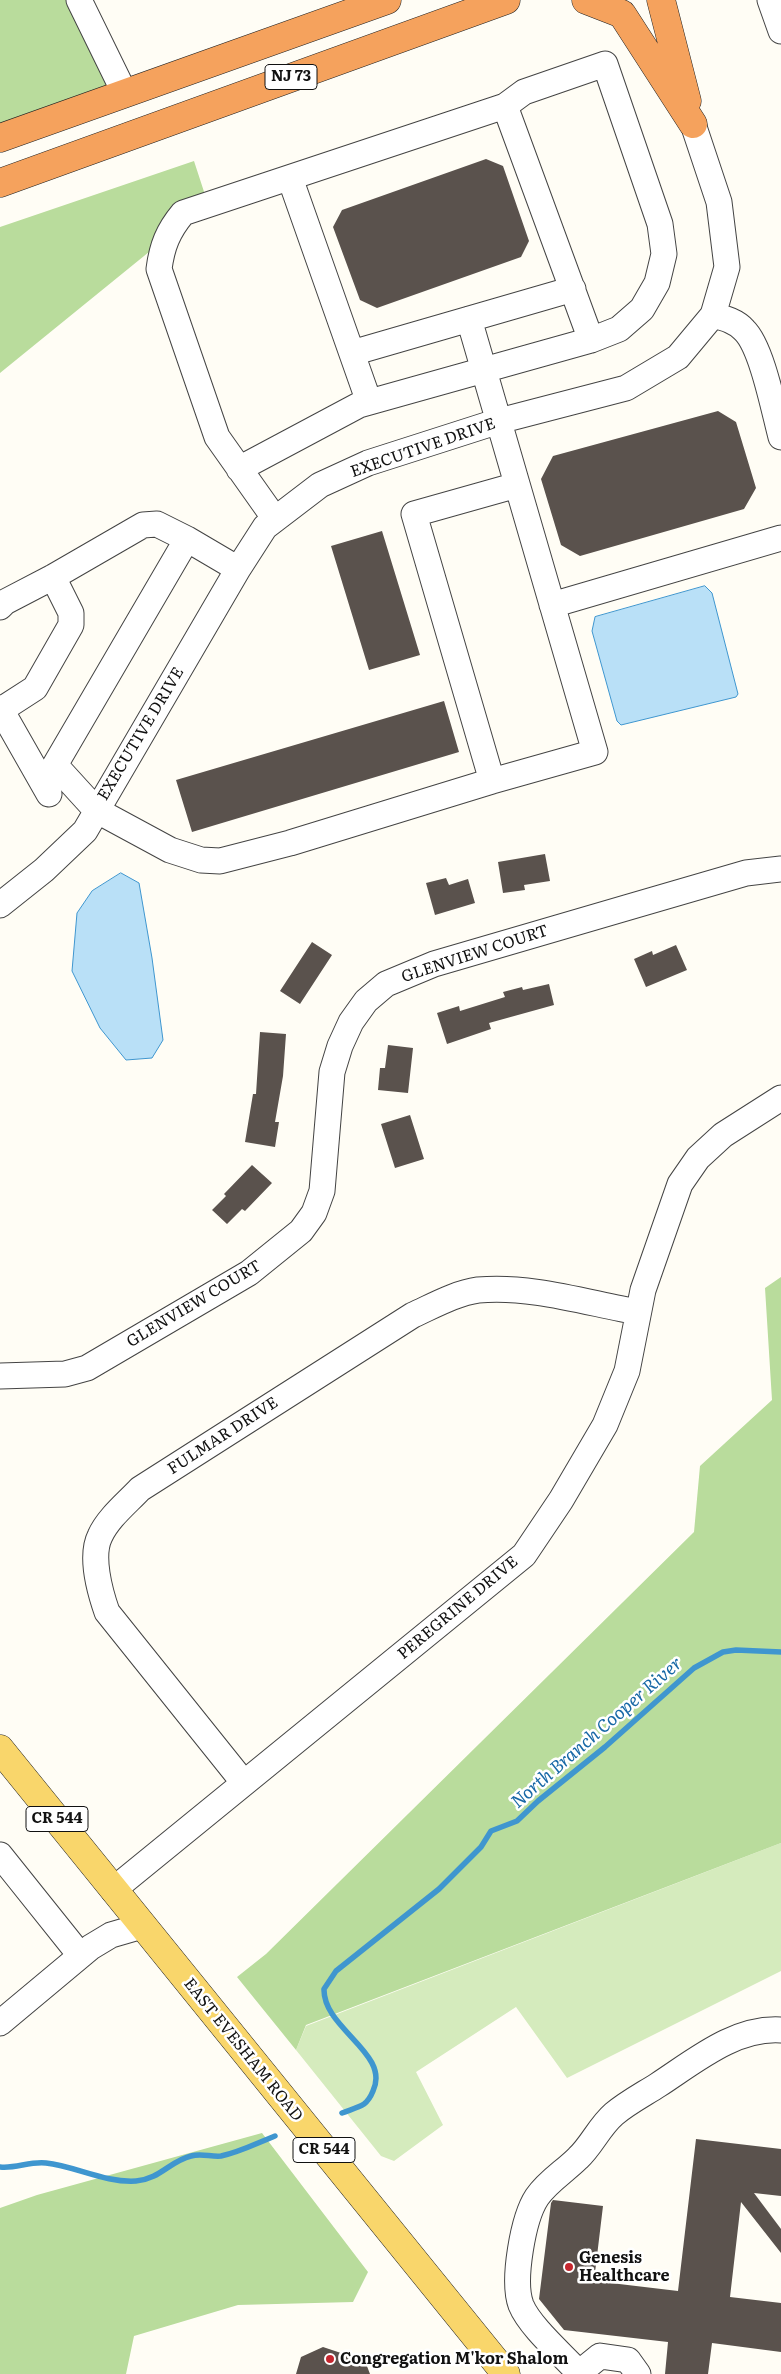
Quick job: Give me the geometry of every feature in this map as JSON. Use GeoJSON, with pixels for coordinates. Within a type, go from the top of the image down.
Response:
{"type":"FeatureCollection","features":[{"type":"Feature","properties":{"kind":"highway","name":"NJ 73"},"geometry":{"type":"LineString","coordinates":[[0,138],[387,0]]}},
{"type":"Feature","properties":{"kind":"highway","name":"NJ 73"},"geometry":{"type":"LineString","coordinates":[[0,183],[506,0]]}},
{"type":"Feature","properties":{"kind":"highway"},"geometry":{"type":"LineString","coordinates":[[586,0],[622,14],[693,124]]}},
{"type":"Feature","properties":{"kind":"highway"},"geometry":{"type":"LineString","coordinates":[[661,0],[693,124]]}},
{"type":"Feature","properties":{"kind":"highway"},"geometry":{"type":"LineString","coordinates":[[76,154],[119,128],[124,118],[125,94]]}},
{"type":"Feature","properties":{"kind":"main road","name":"EAST EVESHAM ROAD"},"geometry":{"type":"LineString","coordinates":[[0,1749],[506,2374]]}},
{"type":"Feature","properties":{"kind":"street"},"geometry":{"type":"LineString","coordinates":[[79,0],[125,94]]}},
{"type":"Feature","properties":{"kind":"street"},"geometry":{"type":"LineString","coordinates":[[770,0],[781,31]]}},
{"type":"Feature","properties":{"kind":"street"},"geometry":{"type":"LineString","coordinates":[[239,469],[359,405],[592,340],[619,329],[642,309],[658,283],[664,254],[660,224],[605,64],[524,92],[506,106],[183,213],[170,229],[162,248],[159,269],[217,438],[239,469],[275,519]]}},
{"type":"Feature","properties":{"kind":"street"},"geometry":{"type":"LineString","coordinates":[[506,106],[592,340]]}},
{"type":"Feature","properties":{"kind":"street","name":"EXECUTIVE DRIVE"},"geometry":{"type":"LineString","coordinates":[[0,905],[44,870],[85,831],[238,569],[265,528],[275,519],[320,485],[368,463],[499,422],[626,388],[678,357],[713,315],[727,267],[719,202],[693,124]]}},
{"type":"Feature","properties":{"kind":"street"},"geometry":{"type":"LineString","coordinates":[[290,178],[370,402]]}},
{"type":"Feature","properties":{"kind":"street"},"geometry":{"type":"LineString","coordinates":[[352,353],[572,289]]}},
{"type":"Feature","properties":{"kind":"street"},"geometry":{"type":"LineString","coordinates":[[713,315],[730,320],[745,330],[755,344],[781,437]]}},
{"type":"Feature","properties":{"kind":"street"},"geometry":{"type":"LineString","coordinates":[[187,538],[55,765],[96,810],[170,850],[201,860],[220,860],[290,844],[492,781],[594,752],[469,319]]}},
{"type":"Feature","properties":{"kind":"street"},"geometry":{"type":"LineString","coordinates":[[492,781],[414,514],[517,485]]}},
{"type":"Feature","properties":{"kind":"street"},"geometry":{"type":"LineString","coordinates":[[0,607],[5,602],[53,577],[143,525],[157,524],[187,538],[238,569]]}},
{"type":"Feature","properties":{"kind":"street"},"geometry":{"type":"LineString","coordinates":[[552,605],[781,538]]}},
{"type":"Feature","properties":{"kind":"street"},"geometry":{"type":"LineString","coordinates":[[49,794],[1,709],[34,688],[71,625],[71,613],[53,577]]}},
{"type":"Feature","properties":{"kind":"street","name":"GLENVIEW COURT"},"geometry":{"type":"LineString","coordinates":[[0,1376],[65,1374],[87,1368],[249,1273],[301,1232],[314,1213],[322,1191],[332,1072],[340,1046],[351,1022],[366,1001],[386,984],[434,964],[636,905],[746,873],[781,869]]}},
{"type":"Feature","properties":{"kind":"street","name":"PEREGRINE DRIVE"},"geometry":{"type":"LineString","coordinates":[[114,1890],[524,1554],[561,1500],[605,1426],[626,1371],[646,1281],[680,1184],[698,1158],[723,1135],[781,1098]]}},
{"type":"Feature","properties":{"kind":"street","name":"FULMAR DRIVE"},"geometry":{"type":"LineString","coordinates":[[244,1783],[106,1612],[100,1591],[96,1563],[99,1538],[105,1528],[140,1489],[413,1315],[443,1301],[477,1290],[518,1290],[638,1312]]}},
{"type":"Feature","properties":{"kind":"street"},"geometry":{"type":"LineString","coordinates":[[0,1855],[80,1955]]}},
{"type":"Feature","properties":{"kind":"street"},"geometry":{"type":"LineString","coordinates":[[0,2024],[80,1955],[111,1935],[142,1926]]}},
{"type":"Feature","properties":{"kind":"street"},"geometry":{"type":"LineString","coordinates":[[638,2374],[628,2360],[600,2356],[579,2373],[551,2344],[521,2305],[518,2291],[520,2254],[525,2226],[535,2199],[543,2188],[577,2159],[614,2113],[730,2041],[769,2030],[781,2030]]}},
{"type":"Feature","properties":{"kind":"green space"},"geometry":{"type":"Polygon","coordinates":[[[0,0],[79,0],[125,94],[0,134],[0,0]]]}},
{"type":"Feature","properties":{"kind":"green space"},"geometry":{"type":"Polygon","coordinates":[[[194,161],[208,204],[0,373],[0,227],[194,161]]]}},
{"type":"Feature","properties":{"kind":"green space"},"geometry":{"type":"Polygon","coordinates":[[[781,1277],[781,1843],[306,2025],[296,2050],[237,1977],[266,1954],[694,1532],[700,1466],[772,1400],[765,1288],[781,1277]]]}},
{"type":"Feature","properties":{"kind":"green space"},"geometry":{"type":"Polygon","coordinates":[[[781,1843],[781,1971],[567,2078],[516,2007],[416,2072],[443,2125],[394,2161],[381,2156],[296,2050],[306,2026],[781,1843]]]}},
{"type":"Feature","properties":{"kind":"green space"},"geometry":{"type":"Polygon","coordinates":[[[262,2133],[368,2272],[353,2302],[238,2305],[134,2336],[126,2374],[0,2374],[0,2208],[37,2195],[262,2133]]]}},
{"type":"Feature","properties":{"kind":"water"},"geometry":{"type":"Polygon","coordinates":[[[705,586],[712,593],[738,694],[736,697],[621,725],[617,721],[592,631],[595,617],[705,586]]]}},
{"type":"Feature","properties":{"kind":"water"},"geometry":{"type":"Polygon","coordinates":[[[121,873],[139,883],[152,958],[163,1040],[152,1058],[126,1060],[100,1028],[72,971],[77,913],[92,891],[121,873]]]}},
{"type":"Feature","properties":{"kind":"building"},"geometry":{"type":"Polygon","coordinates":[[[486,159],[503,166],[529,241],[521,257],[377,308],[360,300],[333,227],[342,210],[486,159]]]}},
{"type":"Feature","properties":{"kind":"building"},"geometry":{"type":"Polygon","coordinates":[[[718,411],[736,422],[756,488],[744,509],[580,556],[561,545],[541,479],[553,456],[718,411]]]}},
{"type":"Feature","properties":{"kind":"building"},"geometry":{"type":"Polygon","coordinates":[[[382,531],[420,655],[369,670],[331,546],[382,531]]]}},
{"type":"Feature","properties":{"kind":"building"},"geometry":{"type":"Polygon","coordinates":[[[444,701],[459,752],[192,832],[176,780],[444,701]]]}},
{"type":"Feature","properties":{"kind":"building"},"geometry":{"type":"Polygon","coordinates":[[[545,854],[550,881],[524,885],[525,890],[503,893],[498,862],[545,854]]]}},
{"type":"Feature","properties":{"kind":"building"},"geometry":{"type":"Polygon","coordinates":[[[446,878],[449,885],[468,879],[475,903],[435,915],[426,883],[446,878]]]}},
{"type":"Feature","properties":{"kind":"building"},"geometry":{"type":"Polygon","coordinates":[[[312,942],[332,955],[300,1004],[280,991],[312,942]]]}},
{"type":"Feature","properties":{"kind":"building"},"geometry":{"type":"Polygon","coordinates":[[[676,945],[687,970],[646,987],[634,959],[652,951],[653,955],[676,945]]]}},
{"type":"Feature","properties":{"kind":"building"},"geometry":{"type":"Polygon","coordinates":[[[549,984],[554,1005],[489,1023],[491,1029],[447,1044],[437,1013],[459,1006],[460,1011],[505,997],[503,992],[522,987],[523,990],[549,984]]]}},
{"type":"Feature","properties":{"kind":"building"},"geometry":{"type":"Polygon","coordinates":[[[260,1032],[286,1034],[283,1076],[275,1122],[279,1122],[275,1147],[245,1142],[253,1094],[256,1094],[260,1032]]]}},
{"type":"Feature","properties":{"kind":"building"},"geometry":{"type":"Polygon","coordinates":[[[388,1045],[413,1048],[408,1093],[378,1090],[380,1068],[385,1068],[388,1045]]]}},
{"type":"Feature","properties":{"kind":"building"},"geometry":{"type":"Polygon","coordinates":[[[410,1115],[424,1159],[395,1168],[381,1124],[410,1115]]]}},
{"type":"Feature","properties":{"kind":"building"},"geometry":{"type":"Polygon","coordinates":[[[252,1165],[272,1183],[245,1211],[242,1209],[227,1224],[212,1210],[226,1196],[224,1194],[252,1165]]]}},
{"type":"Feature","properties":{"kind":"building","name":"Genesis Healthcare"},"geometry":{"type":"Polygon","coordinates":[[[696,2139],[781,2149],[781,2196],[754,2193],[781,2229],[781,2253],[741,2202],[730,2297],[781,2303],[781,2352],[712,2343],[708,2374],[665,2374],[668,2342],[564,2330],[539,2299],[551,2203],[553,2200],[603,2206],[594,2281],[678,2291],[696,2139]]]}},
{"type":"Feature","properties":{"kind":"building","name":"Congregation M'kor Shalom"},"geometry":{"type":"Polygon","coordinates":[[[323,2347],[365,2361],[370,2374],[296,2374],[301,2357],[323,2347]]]}},
{"type":"Feature","properties":{"kind":"waterway","name":"North Branch Cooper River"},"geometry":{"type":"LineString","coordinates":[[342,2113],[359,2107],[367,2101],[373,2091],[376,2077],[373,2065],[334,2016],[327,2003],[324,1989],[336,1971],[439,1889],[481,1847],[491,1831],[517,1821],[538,1801],[605,1747],[694,1668],[723,1652],[736,1650],[781,1652]]}},
{"type":"Feature","properties":{"kind":"waterway","name":"North Branch Cooper River"},"geometry":{"type":"LineString","coordinates":[[0,2167],[46,2163],[102,2177],[136,2181],[152,2177],[184,2158],[198,2155],[221,2156],[242,2150],[275,2136]]}},
{"type":"Feature","properties":{"kind":"place","name":"Genesis Healthcare"},"geometry":{"type":"Point","coordinates":[569,2267]}},
{"type":"Feature","properties":{"kind":"place","name":"Congregation M'kor Shalom"},"geometry":{"type":"Point","coordinates":[330,2359]}}]}
